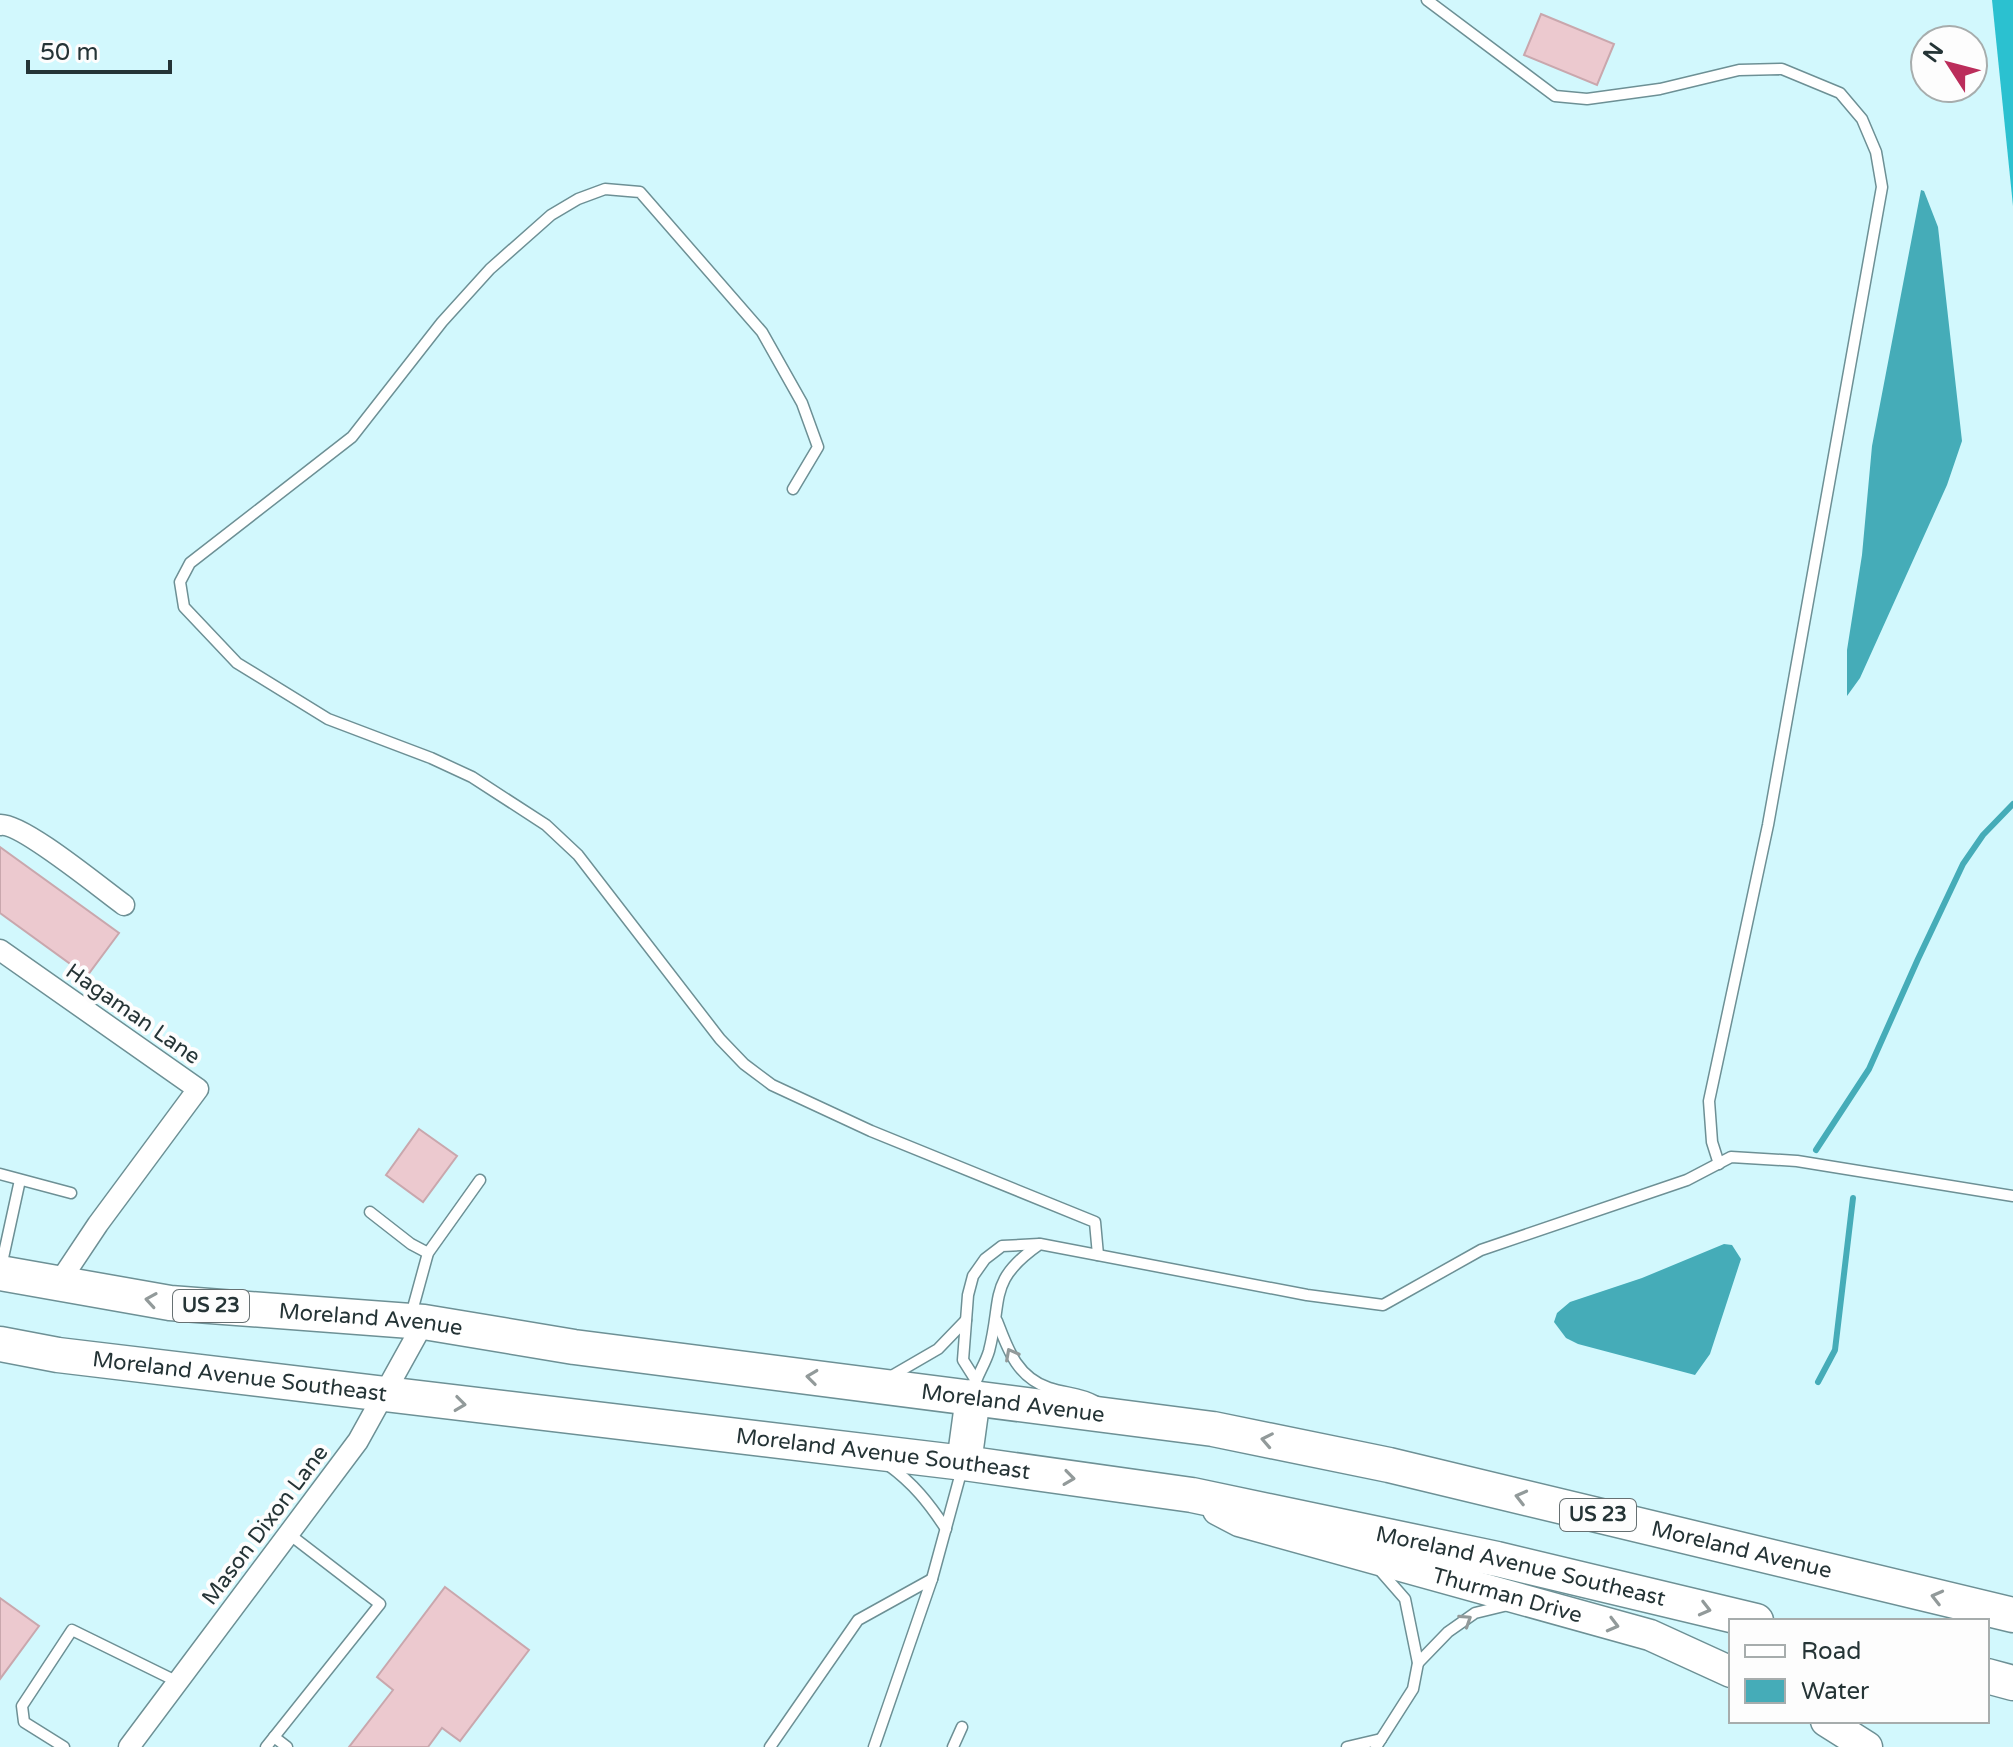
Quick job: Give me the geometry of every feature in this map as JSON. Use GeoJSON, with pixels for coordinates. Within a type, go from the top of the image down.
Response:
{"type":"FeatureCollection","features":[{"type":"Feature","properties":{"kind":"main road","name":"Moreland Avenue"},"geometry":{"type":"LineString","coordinates":[[0,1273],[170,1303],[417,1322],[574,1347],[874,1385],[974,1388],[1123,1417],[1213,1429],[1389,1465],[2013,1615]]}},
{"type":"Feature","properties":{"kind":"main road","name":"Moreland Avenue Southeast"},"geometry":{"type":"LineString","coordinates":[[0,1344],[58,1355],[964,1463],[1192,1495],[1497,1559],[1748,1619]]}},
{"type":"Feature","properties":{"kind":"main road"},"geometry":{"type":"LineString","coordinates":[[964,1463],[974,1388]]}},
{"type":"Feature","properties":{"kind":"main road","name":"Thurman Drive"},"geometry":{"type":"LineString","coordinates":[[1192,1495],[1239,1521],[1650,1635],[1729,1671]]}},
{"type":"Feature","properties":{"kind":"main road"},"geometry":{"type":"LineString","coordinates":[[1989,1677],[2013,1683]]}},
{"type":"Feature","properties":{"kind":"main road"},"geometry":{"type":"LineString","coordinates":[[1831,1723],[1858,1735]]}},
{"type":"Feature","properties":{"kind":"street"},"geometry":{"type":"LineString","coordinates":[[0,825],[8,824],[43,845],[124,905]]}},
{"type":"Feature","properties":{"kind":"street","name":"Hagaman Lane"},"geometry":{"type":"LineString","coordinates":[[0,950],[198,1089],[98,1224],[58,1284]]}},
{"type":"Feature","properties":{"kind":"street","name":"Mason Dixon Lane"},"geometry":{"type":"LineString","coordinates":[[129,1747],[358,1441],[417,1322]]}},
{"type":"Feature","properties":{"kind":"lane"},"geometry":{"type":"LineString","coordinates":[[1427,0],[1555,96],[1587,99],[1660,89],[1739,70],[1782,69],[1840,93],[1862,119],[1876,152],[1882,187],[1768,825],[1709,1101],[1712,1142],[1719,1164]]}},
{"type":"Feature","properties":{"kind":"lane"},"geometry":{"type":"LineString","coordinates":[[793,489],[818,447],[802,403],[762,332],[640,192],[605,189],[578,199],[551,215],[490,269],[442,322],[352,437],[190,563],[180,582],[184,607],[237,663],[282,692],[328,719],[472,777],[546,825],[578,855],[720,1039],[744,1064],[772,1085],[871,1131],[1095,1222],[1098,1255]]}},
{"type":"Feature","properties":{"kind":"lane"},"geometry":{"type":"LineString","coordinates":[[974,1388],[963,1360],[968,1295],[979,1267],[1002,1246],[1040,1244],[1307,1295],[1383,1305],[1481,1250],[1687,1180],[1731,1157],[1797,1161],[2013,1196]]}},
{"type":"Feature","properties":{"kind":"lane"},"geometry":{"type":"LineString","coordinates":[[0,1174],[71,1193]]}},
{"type":"Feature","properties":{"kind":"lane"},"geometry":{"type":"LineString","coordinates":[[0,1273],[20,1180]]}},
{"type":"Feature","properties":{"kind":"lane"},"geometry":{"type":"LineString","coordinates":[[417,1322],[428,1253],[480,1180]]}},
{"type":"Feature","properties":{"kind":"lane"},"geometry":{"type":"LineString","coordinates":[[370,1212],[411,1244],[428,1253]]}},
{"type":"Feature","properties":{"kind":"lane"},"geometry":{"type":"LineString","coordinates":[[1040,1244],[1016,1261],[1000,1285],[996,1300],[997,1320],[1008,1350],[1023,1375],[1050,1388],[1082,1394],[1123,1417]]}},
{"type":"Feature","properties":{"kind":"lane"},"geometry":{"type":"LineString","coordinates":[[874,1385],[938,1349],[966,1320]]}},
{"type":"Feature","properties":{"kind":"lane"},"geometry":{"type":"LineString","coordinates":[[974,1388],[986,1361],[997,1320]]}},
{"type":"Feature","properties":{"kind":"lane"},"geometry":{"type":"LineString","coordinates":[[866,1451],[909,1481],[926,1498],[946,1529]]}},
{"type":"Feature","properties":{"kind":"lane"},"geometry":{"type":"LineString","coordinates":[[874,1747],[932,1579],[964,1463]]}},
{"type":"Feature","properties":{"kind":"lane"},"geometry":{"type":"LineString","coordinates":[[266,1747],[380,1604],[289,1534]]}},
{"type":"Feature","properties":{"kind":"lane"},"geometry":{"type":"LineString","coordinates":[[1347,1747],[1378,1743],[1413,1689],[1418,1663],[1405,1599],[1368,1557]]}},
{"type":"Feature","properties":{"kind":"lane"},"geometry":{"type":"LineString","coordinates":[[770,1747],[858,1620],[932,1579]]}},
{"type":"Feature","properties":{"kind":"lane"},"geometry":{"type":"LineString","coordinates":[[1418,1663],[1448,1632],[1475,1613],[1526,1601]]}},
{"type":"Feature","properties":{"kind":"lane"},"geometry":{"type":"LineString","coordinates":[[64,1747],[24,1722],[22,1706],[72,1630],[178,1682]]}},
{"type":"Feature","properties":{"kind":"lane"},"geometry":{"type":"LineString","coordinates":[[953,1747],[962,1727]]}},
{"type":"Feature","properties":{"kind":"lane"},"geometry":{"type":"LineString","coordinates":[[274,1737],[287,1747]]}},
{"type":"Feature","properties":{"kind":"shaded area"},"geometry":{"type":"Polygon","coordinates":[[[1992,0],[2013,0],[2013,206],[1992,0]]]}},
{"type":"Feature","properties":{"kind":"water"},"geometry":{"type":"Polygon","coordinates":[[[1921,190],[1938,227],[1962,441],[1947,485],[1860,678],[1847,696],[1847,650],[1862,555],[1872,446],[1921,190]]]}},
{"type":"Feature","properties":{"kind":"water"},"geometry":{"type":"Polygon","coordinates":[[[1724,1244],[1732,1245],[1741,1259],[1710,1354],[1695,1375],[1578,1344],[1566,1338],[1554,1322],[1557,1313],[1570,1302],[1642,1278],[1724,1244]]]}},
{"type":"Feature","properties":{"kind":"building"},"geometry":{"type":"Polygon","coordinates":[[[1541,14],[1614,44],[1597,85],[1524,55],[1541,14]]]}},
{"type":"Feature","properties":{"kind":"building"},"geometry":{"type":"Polygon","coordinates":[[[0,847],[119,933],[87,976],[0,913],[0,847]]]}},
{"type":"Feature","properties":{"kind":"building"},"geometry":{"type":"Polygon","coordinates":[[[419,1129],[457,1156],[423,1202],[386,1175],[419,1129]]]}},
{"type":"Feature","properties":{"kind":"building"},"geometry":{"type":"Polygon","coordinates":[[[445,1587],[529,1650],[460,1741],[442,1728],[428,1747],[349,1747],[393,1690],[377,1677],[445,1587]]]}},
{"type":"Feature","properties":{"kind":"building"},"geometry":{"type":"Polygon","coordinates":[[[0,1598],[39,1626],[0,1679],[0,1598]]]}},
{"type":"Feature","properties":{"kind":"waterway"},"geometry":{"type":"LineString","coordinates":[[1816,1150],[1869,1069],[1963,864],[1983,835],[2013,804]]}},
{"type":"Feature","properties":{"kind":"waterway"},"geometry":{"type":"LineString","coordinates":[[1818,1382],[1835,1350],[1853,1198]]}}]}
